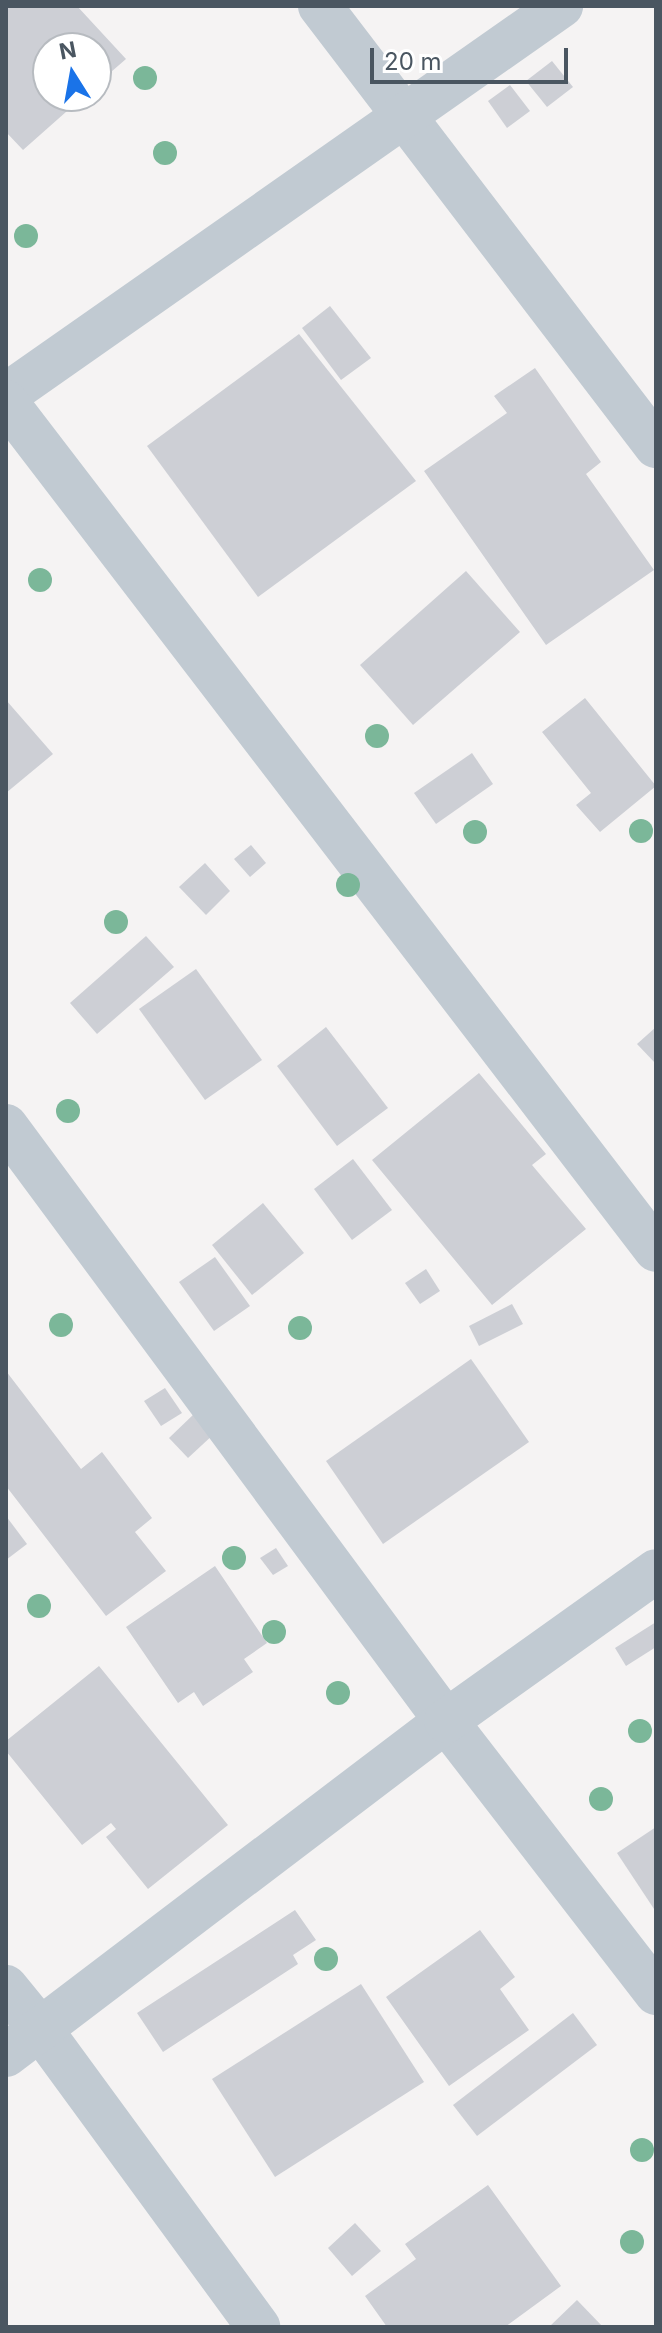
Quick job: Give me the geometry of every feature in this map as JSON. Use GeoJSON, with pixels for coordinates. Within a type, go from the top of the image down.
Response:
{"type":"FeatureCollection","features":[{"type":"Feature","properties":{"kind":"street"},"geometry":{"type":"LineString","coordinates":[[320,6],[656,446]]}},
{"type":"Feature","properties":{"kind":"street"},"geometry":{"type":"LineString","coordinates":[[6,395],[561,6]]}},
{"type":"Feature","properties":{"kind":"street"},"geometry":{"type":"LineString","coordinates":[[6,402],[656,1250]]}},
{"type":"Feature","properties":{"kind":"street"},"geometry":{"type":"LineString","coordinates":[[6,1126],[446,1721],[656,1993]]}},
{"type":"Feature","properties":{"kind":"street"},"geometry":{"type":"LineString","coordinates":[[6,2055],[446,1721],[656,1571]]}},
{"type":"Feature","properties":{"kind":"street"},"geometry":{"type":"LineString","coordinates":[[6,1987],[41,2030],[258,2327]]}},
{"type":"Feature","properties":{"kind":"building"},"geometry":{"type":"Polygon","coordinates":[[[8,6],[77,6],[101,32],[32,32],[32,112],[66,112],[23,150],[6,132],[8,6]]]}},
{"type":"Feature","properties":{"kind":"building"},"geometry":{"type":"Polygon","coordinates":[[[112,44],[126,59],[112,71],[112,44]]]}},
{"type":"Feature","properties":{"kind":"building"},"geometry":{"type":"Polygon","coordinates":[[[552,61],[573,87],[547,107],[526,81],[552,61]]]}},
{"type":"Feature","properties":{"kind":"building"},"geometry":{"type":"Polygon","coordinates":[[[510,85],[530,111],[507,128],[488,101],[510,85]]]}},
{"type":"Feature","properties":{"kind":"building"},"geometry":{"type":"Polygon","coordinates":[[[330,306],[371,358],[341,380],[302,328],[330,306]]]}},
{"type":"Feature","properties":{"kind":"building"},"geometry":{"type":"Polygon","coordinates":[[[299,334],[416,481],[258,597],[147,446],[299,334]]]}},
{"type":"Feature","properties":{"kind":"building"},"geometry":{"type":"Polygon","coordinates":[[[535,368],[601,462],[586,474],[654,570],[546,645],[424,471],[507,413],[494,396],[535,368]]]}},
{"type":"Feature","properties":{"kind":"building"},"geometry":{"type":"Polygon","coordinates":[[[466,571],[520,632],[413,725],[360,665],[466,571]]]}},
{"type":"Feature","properties":{"kind":"building"},"geometry":{"type":"Polygon","coordinates":[[[585,698],[656,786],[600,832],[576,805],[591,793],[542,732],[585,698]]]}},
{"type":"Feature","properties":{"kind":"building"},"geometry":{"type":"Polygon","coordinates":[[[6,700],[53,754],[6,793],[6,700]]]}},
{"type":"Feature","properties":{"kind":"building"},"geometry":{"type":"Polygon","coordinates":[[[472,753],[493,784],[436,824],[414,793],[472,753]]]}},
{"type":"Feature","properties":{"kind":"building"},"geometry":{"type":"Polygon","coordinates":[[[251,845],[266,863],[250,877],[234,859],[251,845]]]}},
{"type":"Feature","properties":{"kind":"building"},"geometry":{"type":"Polygon","coordinates":[[[205,863],[230,891],[206,915],[179,887],[205,863]]]}},
{"type":"Feature","properties":{"kind":"building"},"geometry":{"type":"Polygon","coordinates":[[[146,936],[174,967],[97,1034],[70,1003],[146,936]]]}},
{"type":"Feature","properties":{"kind":"building"},"geometry":{"type":"Polygon","coordinates":[[[196,969],[262,1060],[205,1100],[139,1009],[196,969]]]}},
{"type":"Feature","properties":{"kind":"building"},"geometry":{"type":"Polygon","coordinates":[[[326,1027],[388,1108],[337,1146],[277,1066],[326,1027]]]}},
{"type":"Feature","properties":{"kind":"building"},"geometry":{"type":"Polygon","coordinates":[[[656,1027],[656,1064],[637,1044],[656,1027]]]}},
{"type":"Feature","properties":{"kind":"building"},"geometry":{"type":"Polygon","coordinates":[[[479,1073],[546,1154],[532,1165],[586,1229],[492,1305],[372,1160],[479,1073]]]}},
{"type":"Feature","properties":{"kind":"building"},"geometry":{"type":"Polygon","coordinates":[[[353,1159],[392,1210],[352,1240],[314,1189],[353,1159]]]}},
{"type":"Feature","properties":{"kind":"building"},"geometry":{"type":"Polygon","coordinates":[[[263,1203],[304,1253],[252,1295],[212,1245],[263,1203]]]}},
{"type":"Feature","properties":{"kind":"building"},"geometry":{"type":"Polygon","coordinates":[[[215,1257],[250,1306],[214,1331],[179,1282],[215,1257]]]}},
{"type":"Feature","properties":{"kind":"building"},"geometry":{"type":"Polygon","coordinates":[[[426,1269],[440,1291],[420,1304],[405,1283],[426,1269]]]}},
{"type":"Feature","properties":{"kind":"building"},"geometry":{"type":"Polygon","coordinates":[[[512,1304],[523,1324],[479,1346],[469,1326],[512,1304]]]}},
{"type":"Feature","properties":{"kind":"building"},"geometry":{"type":"Polygon","coordinates":[[[471,1359],[529,1442],[383,1544],[326,1461],[471,1359]]]}},
{"type":"Feature","properties":{"kind":"building"},"geometry":{"type":"Polygon","coordinates":[[[6,1371],[81,1469],[102,1452],[152,1518],[135,1532],[166,1571],[106,1616],[6,1486],[6,1371]]]}},
{"type":"Feature","properties":{"kind":"building"},"geometry":{"type":"Polygon","coordinates":[[[165,1388],[182,1413],[161,1426],[144,1401],[165,1388]]]}},
{"type":"Feature","properties":{"kind":"building"},"geometry":{"type":"Polygon","coordinates":[[[195,1413],[215,1433],[188,1458],[169,1438],[195,1413]]]}},
{"type":"Feature","properties":{"kind":"building"},"geometry":{"type":"Polygon","coordinates":[[[6,1516],[27,1544],[6,1560],[6,1516]]]}},
{"type":"Feature","properties":{"kind":"building"},"geometry":{"type":"Polygon","coordinates":[[[276,1548],[288,1566],[273,1575],[260,1558],[276,1548]]]}},
{"type":"Feature","properties":{"kind":"building"},"geometry":{"type":"Polygon","coordinates":[[[215,1566],[267,1643],[244,1659],[253,1672],[203,1706],[194,1692],[178,1703],[126,1627],[215,1566]]]}},
{"type":"Feature","properties":{"kind":"building"},"geometry":{"type":"Polygon","coordinates":[[[656,1622],[656,1647],[626,1666],[615,1648],[656,1622]]]}},
{"type":"Feature","properties":{"kind":"building"},"geometry":{"type":"Polygon","coordinates":[[[99,1666],[228,1825],[148,1889],[106,1837],[116,1829],[111,1823],[82,1845],[6,1751],[6,1741],[99,1666]]]}},
{"type":"Feature","properties":{"kind":"building"},"geometry":{"type":"Polygon","coordinates":[[[656,1827],[656,1912],[617,1853],[656,1827]]]}},
{"type":"Feature","properties":{"kind":"building"},"geometry":{"type":"Polygon","coordinates":[[[295,1910],[316,1940],[293,1955],[298,1964],[163,2052],[137,2013],[295,1910]]]}},
{"type":"Feature","properties":{"kind":"building"},"geometry":{"type":"Polygon","coordinates":[[[480,1930],[515,1977],[500,1989],[529,2030],[449,2086],[386,1997],[480,1930]]]}},
{"type":"Feature","properties":{"kind":"building"},"geometry":{"type":"Polygon","coordinates":[[[361,1984],[424,2082],[275,2177],[212,2079],[361,1984]]]}},
{"type":"Feature","properties":{"kind":"building"},"geometry":{"type":"Polygon","coordinates":[[[573,2013],[597,2045],[477,2136],[453,2105],[573,2013]]]}},
{"type":"Feature","properties":{"kind":"building"},"geometry":{"type":"Polygon","coordinates":[[[488,2185],[561,2286],[505,2327],[387,2327],[365,2296],[416,2259],[405,2244],[488,2185]]]}},
{"type":"Feature","properties":{"kind":"building"},"geometry":{"type":"Polygon","coordinates":[[[355,2223],[381,2251],[352,2276],[328,2248],[355,2223]]]}},
{"type":"Feature","properties":{"kind":"building"},"geometry":{"type":"Polygon","coordinates":[[[577,2300],[603,2327],[549,2327],[577,2300]]]}}]}
